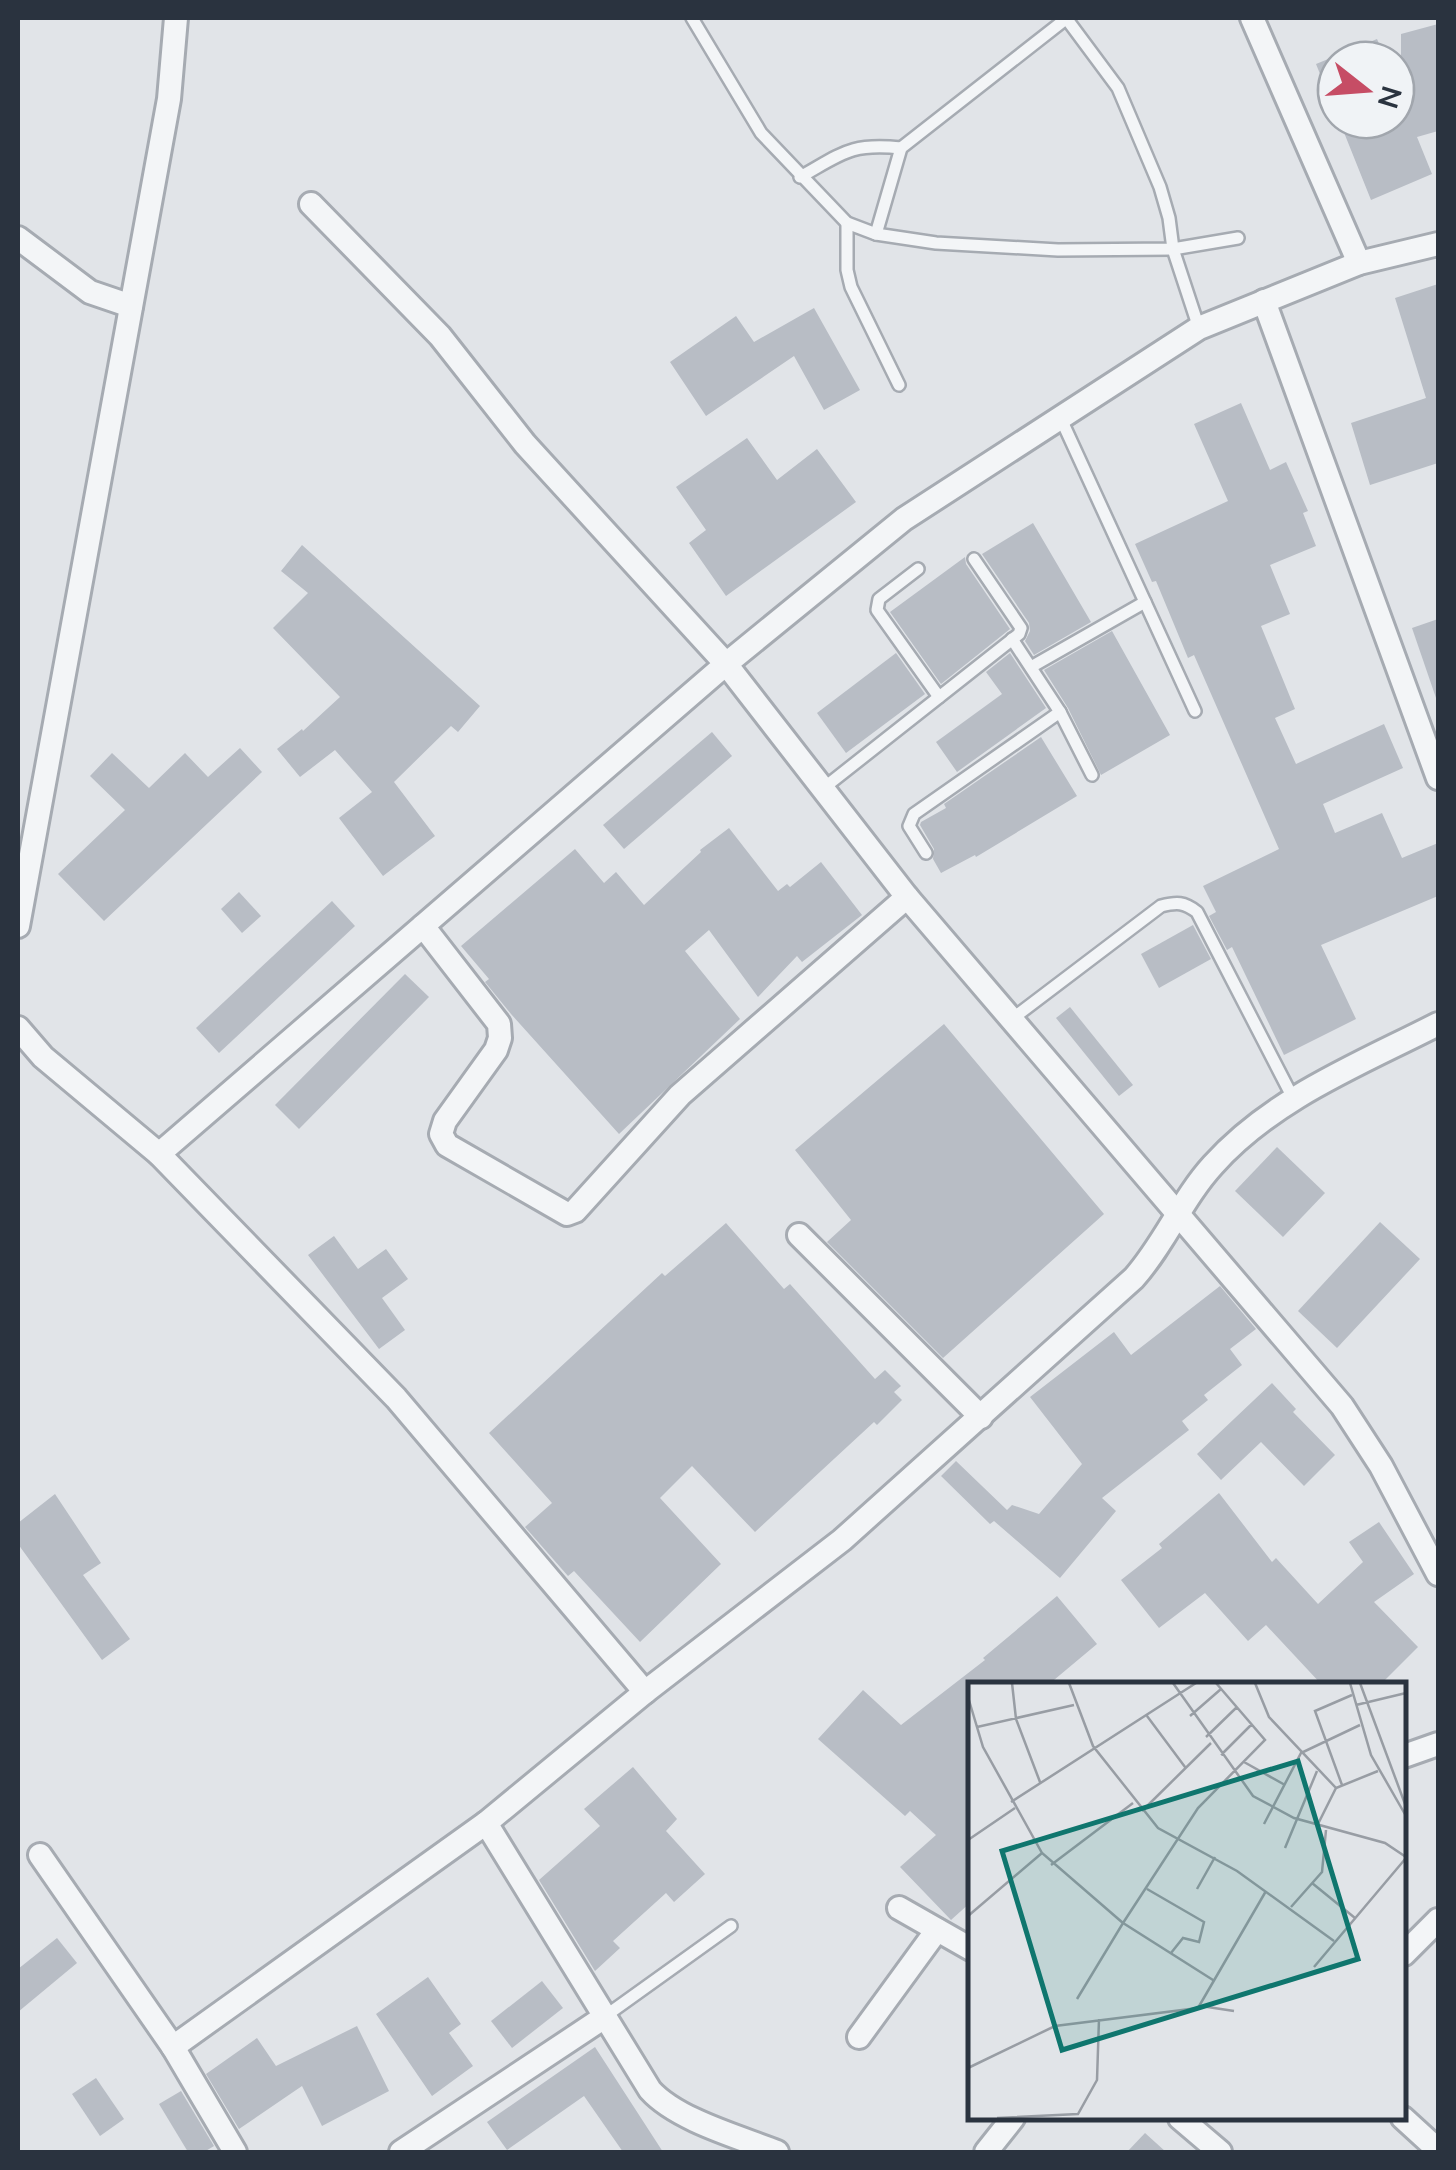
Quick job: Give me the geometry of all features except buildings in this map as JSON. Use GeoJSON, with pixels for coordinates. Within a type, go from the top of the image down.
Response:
{"type":"FeatureCollection","features":[{"type":"Feature","properties":{"kind":"street"},"geometry":{"type":"LineString","coordinates":[[18,926],[169,99],[176,18]]}},
{"type":"Feature","properties":{"kind":"street"},"geometry":{"type":"LineString","coordinates":[[1252,18],[1359,263]]}},
{"type":"Feature","properties":{"kind":"street"},"geometry":{"type":"LineString","coordinates":[[311,204],[440,336],[525,444],[726,664],[907,897],[1342,1406],[1381,1466],[1438,1574]]}},
{"type":"Feature","properties":{"kind":"street"},"geometry":{"type":"LineString","coordinates":[[18,238],[90,292],[132,306]]}},
{"type":"Feature","properties":{"kind":"street"},"geometry":{"type":"LineString","coordinates":[[160,1154],[726,664],[904,519],[1199,328],[1359,263],[1438,244]]}},
{"type":"Feature","properties":{"kind":"street"},"geometry":{"type":"LineString","coordinates":[[1264,301],[1438,778]]}},
{"type":"Feature","properties":{"kind":"street"},"geometry":{"type":"LineString","coordinates":[[423,926],[499,1024],[496,1050],[445,1121],[440,1134],[447,1145],[567,1214],[576,1210],[680,1094],[907,897]]}},
{"type":"Feature","properties":{"kind":"street"},"geometry":{"type":"LineString","coordinates":[[173,2048],[486,1824],[645,1692],[842,1540],[1134,1278],[1155,1254],[1211,1167],[1242,1136],[1293,1098],[1438,1024]]}},
{"type":"Feature","properties":{"kind":"street"},"geometry":{"type":"LineString","coordinates":[[18,1028],[43,1057],[160,1154],[396,1398],[645,1692]]}},
{"type":"Feature","properties":{"kind":"street"},"geometry":{"type":"LineString","coordinates":[[800,1234],[981,1417]]}},
{"type":"Feature","properties":{"kind":"street"},"geometry":{"type":"LineString","coordinates":[[1406,1755],[1438,1744]]}},
{"type":"Feature","properties":{"kind":"street"},"geometry":{"type":"LineString","coordinates":[[486,1824],[603,2018],[662,2103],[776,2152]]}},
{"type":"Feature","properties":{"kind":"street"},"geometry":{"type":"LineString","coordinates":[[40,1856],[173,2048],[235,2152]]}},
{"type":"Feature","properties":{"kind":"street"},"geometry":{"type":"LineString","coordinates":[[898,1908],[968,1947]]}},
{"type":"Feature","properties":{"kind":"street"},"geometry":{"type":"LineString","coordinates":[[1406,1952],[1438,1920]]}},
{"type":"Feature","properties":{"kind":"street"},"geometry":{"type":"LineString","coordinates":[[859,2037],[938,1930]]}},
{"type":"Feature","properties":{"kind":"street"},"geometry":{"type":"LineString","coordinates":[[401,2152],[603,2018]]}},
{"type":"Feature","properties":{"kind":"street"},"geometry":{"type":"LineString","coordinates":[[986,2152],[1010,2120]]}},
{"type":"Feature","properties":{"kind":"street"},"geometry":{"type":"LineString","coordinates":[[1182,2120],[1220,2152]]}},
{"type":"Feature","properties":{"kind":"street"},"geometry":{"type":"LineString","coordinates":[[1405,2120],[1438,2150]]}},
{"type":"Feature","properties":{"kind":"lane"},"geometry":{"type":"LineString","coordinates":[[692,18],[761,133],[846,222],[876,234],[936,243],[1058,250],[1172,249],[1238,238]]}},
{"type":"Feature","properties":{"kind":"lane"},"geometry":{"type":"LineString","coordinates":[[876,234],[901,148],[1067,18],[1118,88],[1160,187],[1172,249],[1199,328]]}},
{"type":"Feature","properties":{"kind":"lane"},"geometry":{"type":"LineString","coordinates":[[800,177],[849,150],[868,145],[901,148]]}},
{"type":"Feature","properties":{"kind":"lane"},"geometry":{"type":"LineString","coordinates":[[846,222],[851,288],[899,385]]}},
{"type":"Feature","properties":{"kind":"lane"},"geometry":{"type":"LineString","coordinates":[[1061,419],[1195,711]]}},
{"type":"Feature","properties":{"kind":"lane"},"geometry":{"type":"LineString","coordinates":[[825,787],[1019,634],[1021,628],[974,559]]}},
{"type":"Feature","properties":{"kind":"lane"},"geometry":{"type":"LineString","coordinates":[[918,569],[879,600],[877,610],[939,697]]}},
{"type":"Feature","properties":{"kind":"lane"},"geometry":{"type":"LineString","coordinates":[[1031,667],[1146,602]]}},
{"type":"Feature","properties":{"kind":"lane"},"geometry":{"type":"LineString","coordinates":[[1012,638],[1060,712],[1092,775]]}},
{"type":"Feature","properties":{"kind":"lane"},"geometry":{"type":"LineString","coordinates":[[926,853],[909,826],[914,814],[1060,712]]}},
{"type":"Feature","properties":{"kind":"lane"},"geometry":{"type":"LineString","coordinates":[[1011,1020],[1161,906],[1177,902],[1188,905],[1197,912],[1293,1098]]}},
{"type":"Feature","properties":{"kind":"lane"},"geometry":{"type":"LineString","coordinates":[[603,2018],[730,1926]]}}]}
